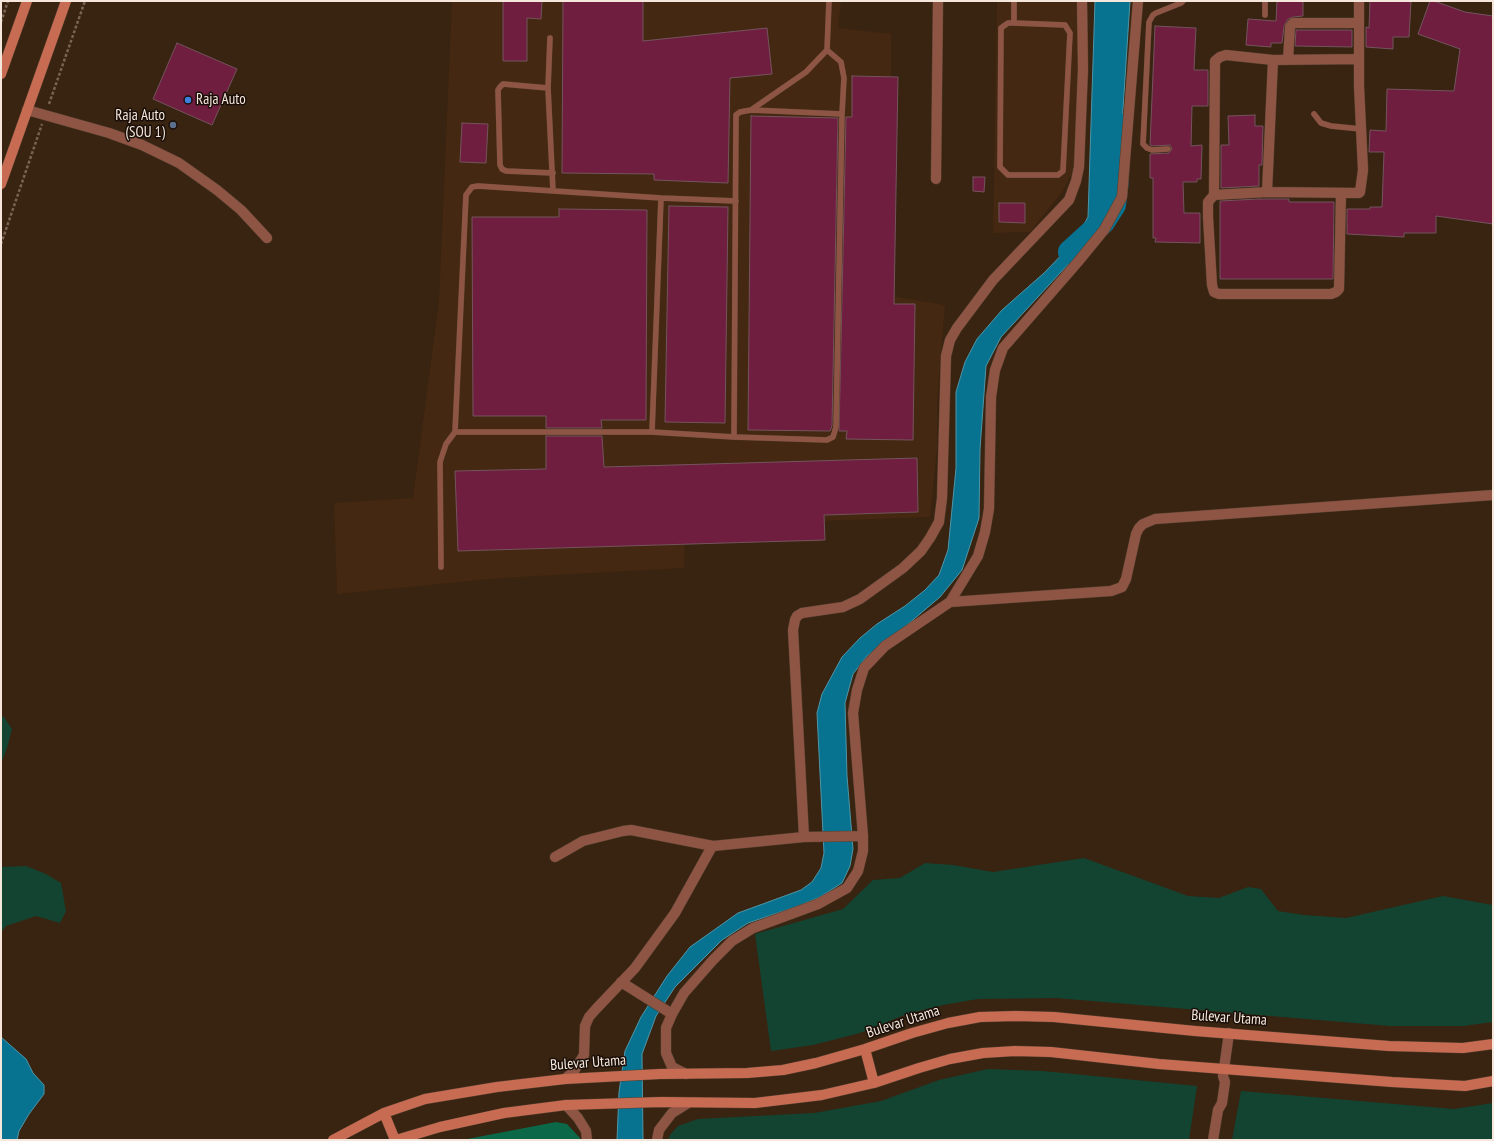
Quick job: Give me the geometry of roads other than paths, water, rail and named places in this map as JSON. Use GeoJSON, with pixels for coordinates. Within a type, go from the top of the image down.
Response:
{"type":"FeatureCollection","features":[{"type":"Feature","properties":{"kind":"main road"},"geometry":{"type":"LineString","coordinates":[[1,74],[27,1]]}},
{"type":"Feature","properties":{"kind":"main road"},"geometry":{"type":"LineString","coordinates":[[1,184],[66,1]]}},
{"type":"Feature","properties":{"kind":"main road","name":"Bulevar Utama"},"geometry":{"type":"LineString","coordinates":[[333,1140],[384,1113],[425,1099],[497,1087],[565,1079],[660,1074],[747,1073],[783,1070],[816,1063],[934,1027],[980,1017],[1054,1017],[1389,1046],[1463,1048],[1493,1044]]}},
{"type":"Feature","properties":{"kind":"main road"},"geometry":{"type":"LineString","coordinates":[[865,1049],[874,1083]]}},
{"type":"Feature","properties":{"kind":"main road"},"geometry":{"type":"LineString","coordinates":[[384,1113],[395,1140],[440,1127],[504,1113],[566,1105],[661,1102],[755,1103],[822,1095],[874,1083],[919,1068],[950,1060],[983,1053],[1015,1051],[1051,1052],[1224,1072],[1465,1086],[1493,1081]]}},
{"type":"Feature","properties":{"kind":"street"},"geometry":{"type":"LineString","coordinates":[[936,179],[938,1]]}},
{"type":"Feature","properties":{"kind":"street"},"geometry":{"type":"LineString","coordinates":[[804,837],[793,630],[795,620],[797,616],[802,614],[843,607],[860,599],[908,564],[921,551],[938,522],[942,498],[946,356],[950,340],[992,280],[1069,200],[1076,181],[1079,166],[1083,69],[1082,1]]}},
{"type":"Feature","properties":{"kind":"street"},"geometry":{"type":"LineString","coordinates":[[686,1074],[672,1067],[666,1053],[666,1028],[668,1012],[712,960],[732,942],[753,928],[818,904],[847,888],[858,871],[862,852],[859,836],[853,713],[857,690],[864,668],[885,646],[950,602],[978,556],[985,532],[989,509],[991,397],[995,370],[1003,348],[1104,230],[1122,197],[1138,1]]}},
{"type":"Feature","properties":{"kind":"street"},"geometry":{"type":"LineString","coordinates":[[1214,195],[1267,192],[1358,193],[1362,189],[1363,170],[1359,59],[1359,1]]}},
{"type":"Feature","properties":{"kind":"street"},"geometry":{"type":"LineString","coordinates":[[1288,60],[1290,27],[1293,23],[1359,23]]}},
{"type":"Feature","properties":{"kind":"street"},"geometry":{"type":"LineString","coordinates":[[1341,193],[1339,288],[1336,292],[1331,294],[1219,294],[1214,292],[1212,285],[1208,202],[1214,195],[1215,61],[1226,55],[1273,60],[1359,59]]}},
{"type":"Feature","properties":{"kind":"street"},"geometry":{"type":"LineString","coordinates":[[1267,192],[1273,60]]}},
{"type":"Feature","properties":{"kind":"street"},"geometry":{"type":"LineString","coordinates":[[27,110],[116,135],[142,144],[179,164],[217,190],[241,210],[267,238]]}},
{"type":"Feature","properties":{"kind":"street"},"geometry":{"type":"LineString","coordinates":[[950,602],[1111,591],[1122,587],[1126,579],[1136,534],[1143,524],[1155,519],[1493,496]]}},
{"type":"Feature","properties":{"kind":"street"},"geometry":{"type":"LineString","coordinates":[[555,857],[583,841],[631,830],[711,848],[804,837],[859,836]]}},
{"type":"Feature","properties":{"kind":"street"},"geometry":{"type":"LineString","coordinates":[[565,1079],[574,1071],[584,1055],[585,1026],[589,1017],[635,968],[676,913],[711,848]]}},
{"type":"Feature","properties":{"kind":"street"},"geometry":{"type":"LineString","coordinates":[[621,982],[668,1012]]}},
{"type":"Feature","properties":{"kind":"street"},"geometry":{"type":"LineString","coordinates":[[1213,1140],[1218,1110],[1216,1103],[1219,1081],[1224,1072],[1229,1033]]}},
{"type":"Feature","properties":{"kind":"street"},"geometry":{"type":"LineString","coordinates":[[657,1140],[659,1130],[672,1112],[688,1103]]}},
{"type":"Feature","properties":{"kind":"street"},"geometry":{"type":"LineString","coordinates":[[566,1105],[578,1118],[586,1131],[587,1140]]}},
{"type":"Feature","properties":{"kind":"lane"},"geometry":{"type":"LineString","coordinates":[[751,110],[806,72],[827,50],[829,1]]}},
{"type":"Feature","properties":{"kind":"lane"},"geometry":{"type":"LineString","coordinates":[[1014,1],[1014,23]]}},
{"type":"Feature","properties":{"kind":"lane"},"geometry":{"type":"LineString","coordinates":[[1168,149],[1152,150],[1143,144],[1149,22],[1156,13],[1182,3],[1183,1]]}},
{"type":"Feature","properties":{"kind":"lane"},"geometry":{"type":"LineString","coordinates":[[1265,1],[1265,15]]}},
{"type":"Feature","properties":{"kind":"lane"},"geometry":{"type":"LineString","coordinates":[[1014,23],[1065,26],[1068,28],[1070,33],[1063,171],[1058,175],[1008,175],[1000,167],[1001,28],[1008,24],[1014,23]]}},
{"type":"Feature","properties":{"kind":"lane"},"geometry":{"type":"LineString","coordinates":[[550,38],[548,88],[553,191]]}},
{"type":"Feature","properties":{"kind":"lane"},"geometry":{"type":"LineString","coordinates":[[455,432],[652,432],[734,437],[826,440],[833,437],[836,427],[844,78],[841,62],[827,50]]}},
{"type":"Feature","properties":{"kind":"lane"},"geometry":{"type":"LineString","coordinates":[[548,88],[503,84],[498,90],[500,165],[506,171],[553,173]]}},
{"type":"Feature","properties":{"kind":"lane"},"geometry":{"type":"LineString","coordinates":[[734,437],[736,115],[740,112],[751,110],[842,114]]}},
{"type":"Feature","properties":{"kind":"lane"},"geometry":{"type":"LineString","coordinates":[[1314,114],[1321,123],[1331,126],[1361,129]]}},
{"type":"Feature","properties":{"kind":"lane"},"geometry":{"type":"LineString","coordinates":[[441,567],[440,462],[446,444],[455,432],[466,195],[472,187],[478,186],[661,198],[736,201]]}},
{"type":"Feature","properties":{"kind":"lane"},"geometry":{"type":"LineString","coordinates":[[652,432],[661,198]]}},
{"type":"Feature","properties":{"kind":"water"},"geometry":{"type":"Polygon","coordinates":[[[1095,1],[1130,1],[1121,140],[1107,207],[1085,246],[1001,337],[986,366],[980,449],[979,518],[962,570],[940,597],[867,656],[853,674],[845,703],[847,776],[853,849],[850,866],[842,883],[820,897],[748,923],[722,940],[675,987],[656,1016],[642,1054],[643,1140],[617,1140],[619,1092],[625,1051],[641,1017],[667,976],[690,947],[738,913],[801,890],[812,882],[821,868],[824,853],[817,713],[822,694],[842,657],[860,638],[877,624],[905,606],[925,590],[939,575],[948,550],[956,468],[956,392],[965,362],[977,339],[1002,310],[1044,273],[1074,242],[1088,217],[1095,1]]]}},
{"type":"Feature","properties":{"kind":"water"},"geometry":{"type":"Polygon","coordinates":[[[1,1037],[26,1059],[33,1073],[44,1085],[44,1094],[29,1114],[19,1131],[17,1140],[1,1140],[1,1037]]]}},
{"type":"Feature","properties":{"kind":"waterway"},"geometry":{"type":"LineString","coordinates":[[1070,252],[1103,222],[1114,205],[1117,181],[1118,125]]}},
{"type":"Feature","properties":{"kind":"place","name":"Raja Auto"},"geometry":{"type":"Point","coordinates":[188,100]}},
{"type":"Feature","properties":{"kind":"place","name":"Raja Auto (SOU 1)"},"geometry":{"type":"Point","coordinates":[173,125]}}]}
